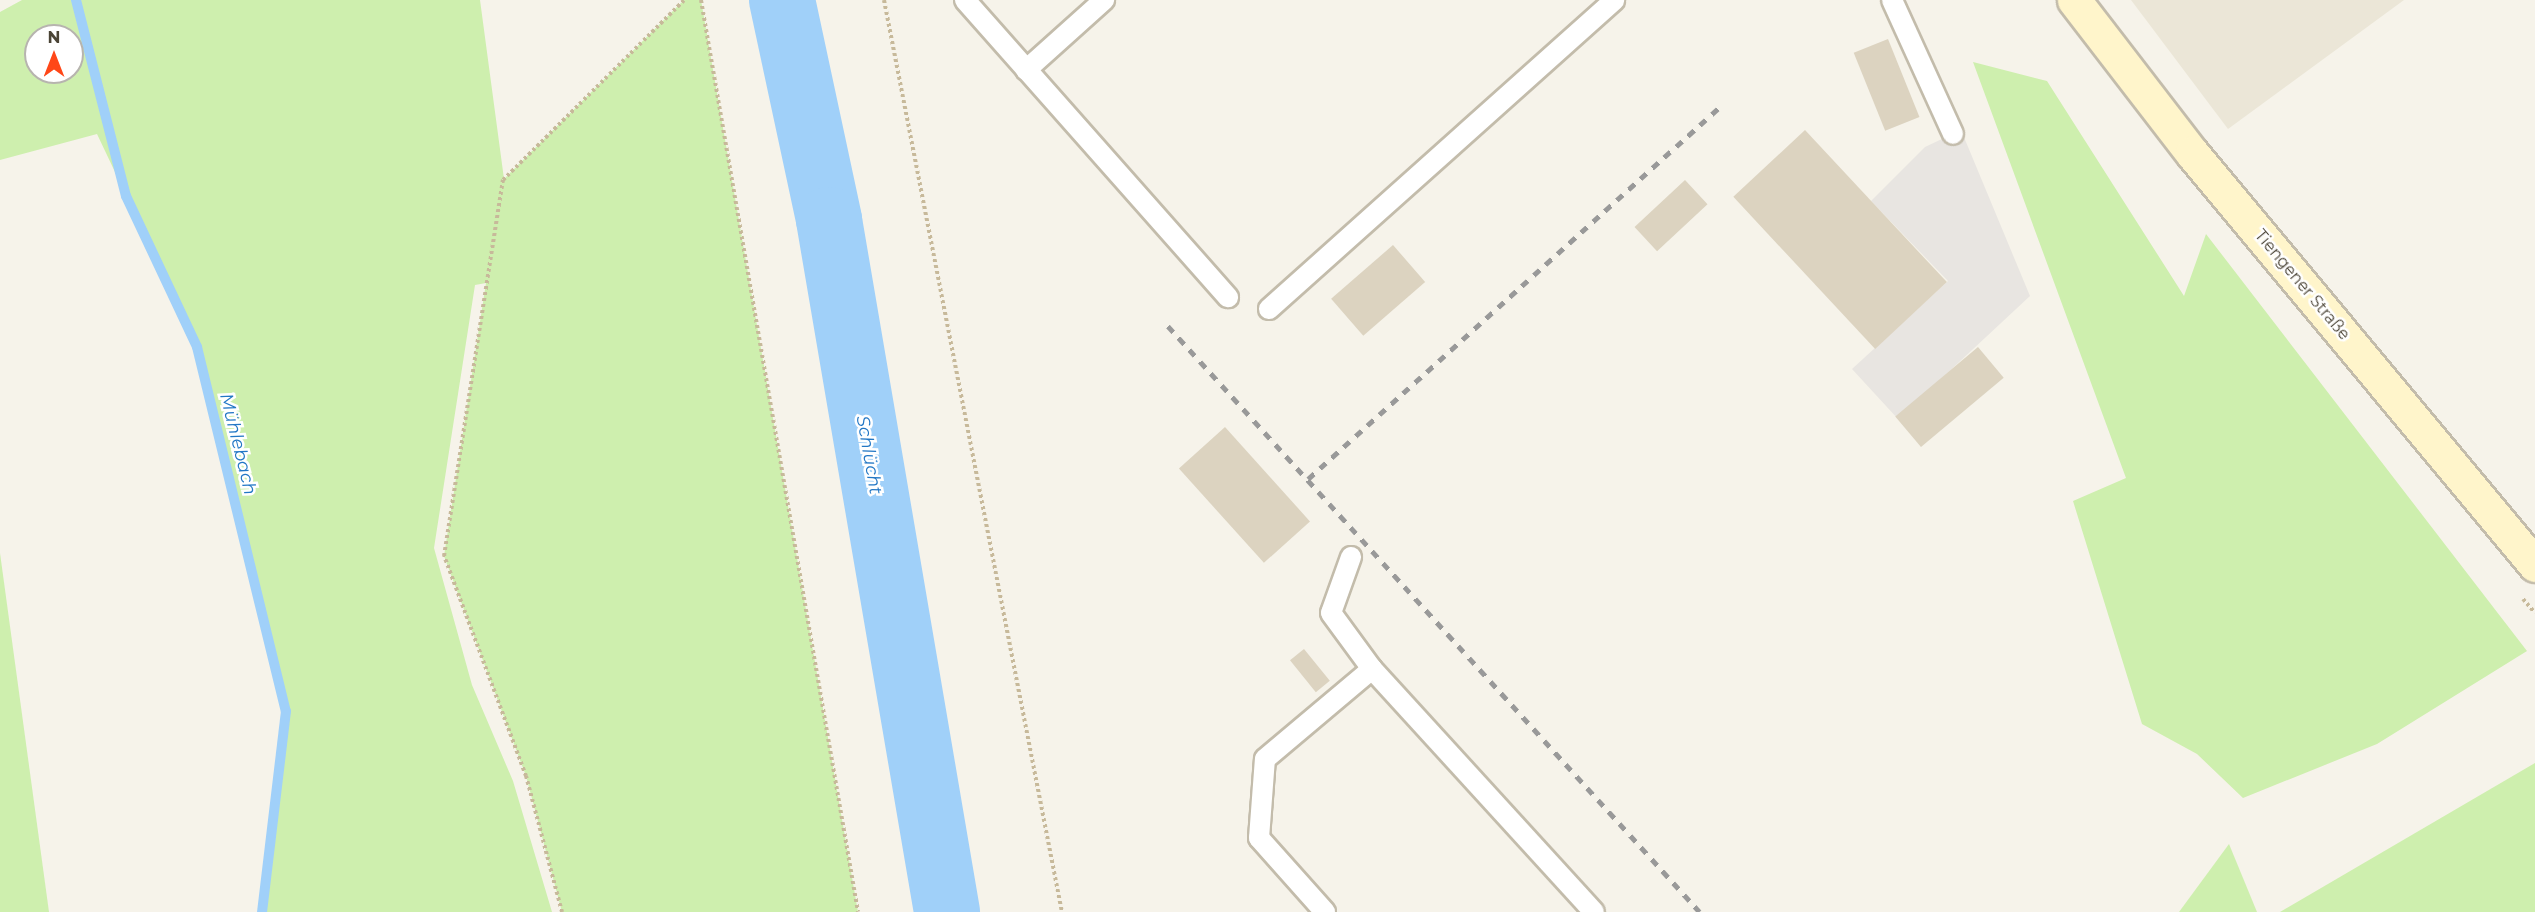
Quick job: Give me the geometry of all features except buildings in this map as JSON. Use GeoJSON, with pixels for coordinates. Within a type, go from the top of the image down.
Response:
{"type":"FeatureCollection","features":[{"type":"Feature","properties":{"kind":"main road","name":"Tiengener Straße"},"geometry":{"type":"LineString","coordinates":[[2074,0],[2192,153],[2535,565]]}},
{"type":"Feature","properties":{"kind":"lane"},"geometry":{"type":"LineString","coordinates":[[965,0],[1228,297]]}},
{"type":"Feature","properties":{"kind":"lane"},"geometry":{"type":"LineString","coordinates":[[1026,70],[1104,0]]}},
{"type":"Feature","properties":{"kind":"lane"},"geometry":{"type":"LineString","coordinates":[[1269,309],[1614,0]]}},
{"type":"Feature","properties":{"kind":"lane"},"geometry":{"type":"LineString","coordinates":[[1892,0],[1953,134]]}},
{"type":"Feature","properties":{"kind":"lane"},"geometry":{"type":"LineString","coordinates":[[1352,557],[1331,614],[1372,669],[1594,912]]}},
{"type":"Feature","properties":{"kind":"lane"},"geometry":{"type":"LineString","coordinates":[[1325,912],[1259,838],[1265,759],[1372,669]]}},
{"type":"Feature","properties":{"kind":"path"},"geometry":{"type":"LineString","coordinates":[[562,912],[526,776],[444,556],[503,180],[684,0]]}},
{"type":"Feature","properties":{"kind":"path"},"geometry":{"type":"LineString","coordinates":[[701,0],[858,912]]}},
{"type":"Feature","properties":{"kind":"path"},"geometry":{"type":"LineString","coordinates":[[885,0],[1062,912]]}},
{"type":"Feature","properties":{"kind":"shaded area"},"geometry":{"type":"Polygon","coordinates":[[[2131,0],[2404,0],[2228,129],[2131,0]]]}},
{"type":"Feature","properties":{"kind":"shaded area"},"geometry":{"type":"Polygon","coordinates":[[[1961,130],[2030,296],[1898,419],[1852,369],[1948,281],[1871,201],[1925,147],[1961,130]]]}},
{"type":"Feature","properties":{"kind":"green space"},"geometry":{"type":"Polygon","coordinates":[[[22,0],[480,0],[504,179],[684,0],[701,0],[858,912],[562,912],[526,776],[444,556],[486,283],[475,285],[434,548],[472,685],[513,781],[552,912],[262,912],[286,711],[198,347],[97,134],[0,160],[0,12],[22,0]]]}},
{"type":"Feature","properties":{"kind":"green space"},"geometry":{"type":"Polygon","coordinates":[[[1973,62],[2047,81],[2184,296],[2206,234],[2527,651],[2377,744],[2243,798],[2197,754],[2142,724],[2073,501],[2126,478],[1973,62]]]}},
{"type":"Feature","properties":{"kind":"green space"},"geometry":{"type":"Polygon","coordinates":[[[0,553],[49,912],[0,912],[0,553]]]}},
{"type":"Feature","properties":{"kind":"green space"},"geometry":{"type":"Polygon","coordinates":[[[2535,763],[2535,912],[2280,912],[2535,763]]]}},
{"type":"Feature","properties":{"kind":"green space"},"geometry":{"type":"Polygon","coordinates":[[[2229,844],[2257,912],[2179,912],[2229,844]]]}},
{"type":"Feature","properties":{"kind":"waterway","name":"Mühlebach"},"geometry":{"type":"LineString","coordinates":[[76,0],[126,196],[197,347],[286,711],[262,912]]}},
{"type":"Feature","properties":{"kind":"waterway","name":"Schlücht"},"geometry":{"type":"LineString","coordinates":[[782,0],[829,220],[947,912]]}},
{"type":"Feature","properties":{"kind":"railway"},"geometry":{"type":"LineString","coordinates":[[1308,479],[1723,104]]}},
{"type":"Feature","properties":{"kind":"railway"},"geometry":{"type":"LineString","coordinates":[[1168,326],[1700,912]]}}]}
